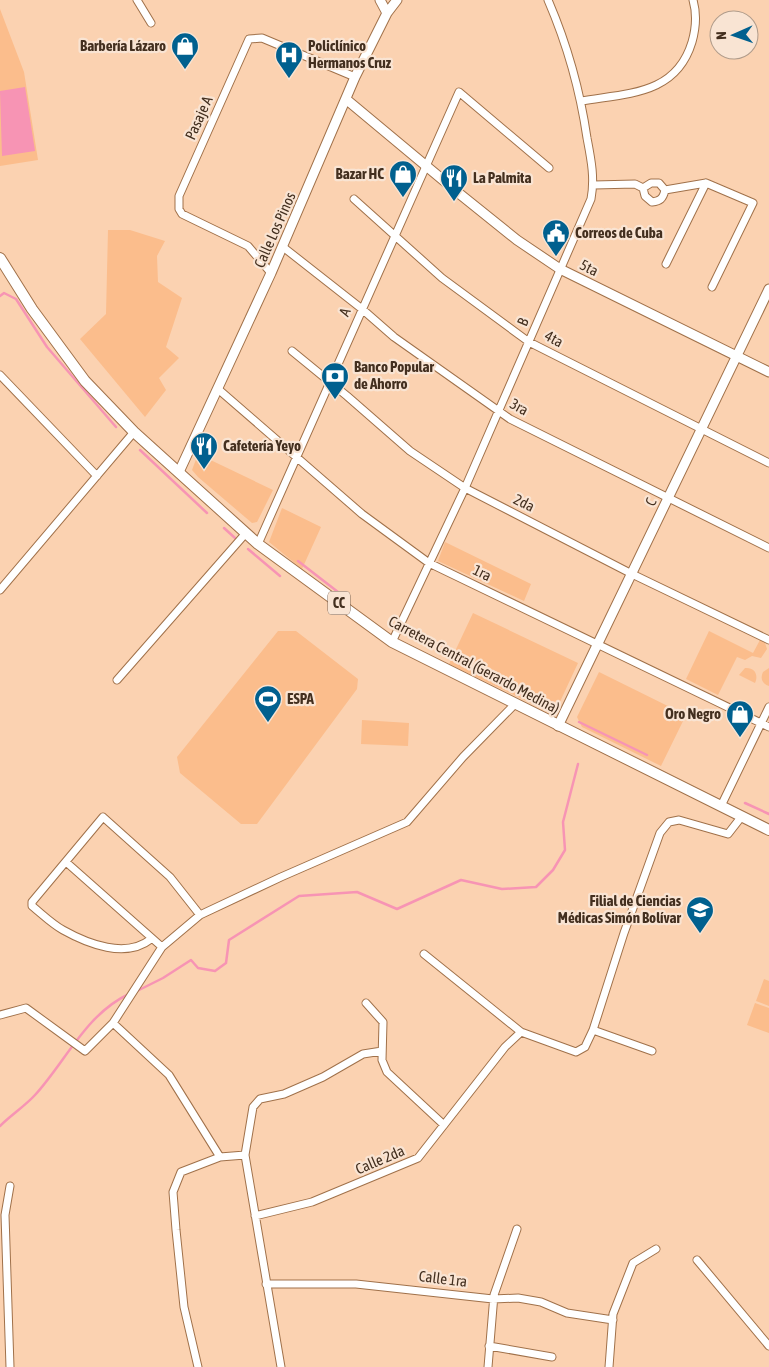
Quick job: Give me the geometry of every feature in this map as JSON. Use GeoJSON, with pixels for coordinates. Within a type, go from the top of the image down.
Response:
{"type":"FeatureCollection","features":[{"type":"Feature","properties":{"kind":"main road","name":"Carretera Central (Gerardo Medina)"},"geometry":{"type":"LineString","coordinates":[[0,258],[32,309],[84,381],[134,432],[258,544],[392,642],[769,830]]}},
{"type":"Feature","properties":{"kind":"street"},"geometry":{"type":"LineString","coordinates":[[137,0],[151,22]]}},
{"type":"Feature","properties":{"kind":"street"},"geometry":{"type":"LineString","coordinates":[[380,0],[387,13]]}},
{"type":"Feature","properties":{"kind":"street","name":"Calle Los Pinos"},"geometry":{"type":"LineString","coordinates":[[179,472],[271,273],[347,100],[355,77],[387,13],[397,0]]}},
{"type":"Feature","properties":{"kind":"street","name":"B"},"geometry":{"type":"LineString","coordinates":[[392,642],[465,488],[591,199],[594,185],[582,101],[561,30],[548,0]]}},
{"type":"Feature","properties":{"kind":"street"},"geometry":{"type":"LineString","coordinates":[[582,101],[651,88],[668,80],[682,67],[689,52],[696,26],[693,0]]}},
{"type":"Feature","properties":{"kind":"street","name":"Pasaje A"},"geometry":{"type":"LineString","coordinates":[[271,273],[248,246],[182,214],[179,210],[179,196],[249,39],[262,38],[355,77]]}},
{"type":"Feature","properties":{"kind":"street","name":"A"},"geometry":{"type":"LineString","coordinates":[[258,544],[393,236],[459,92],[549,168]]}},
{"type":"Feature","properties":{"kind":"street","name":"5ta"},"geometry":{"type":"LineString","coordinates":[[347,100],[517,240],[560,269],[769,372]]}},
{"type":"Feature","properties":{"kind":"street"},"geometry":{"type":"LineString","coordinates":[[643,188],[651,183],[659,183],[665,190]]}},
{"type":"Feature","properties":{"kind":"street"},"geometry":{"type":"LineString","coordinates":[[666,264],[706,183]]}},
{"type":"Feature","properties":{"kind":"street"},"geometry":{"type":"LineString","coordinates":[[665,190],[706,183],[753,203],[712,287]]}},
{"type":"Feature","properties":{"kind":"street"},"geometry":{"type":"LineString","coordinates":[[594,185],[635,184],[643,188],[645,196],[652,202],[659,201],[663,197],[665,190]]}},
{"type":"Feature","properties":{"kind":"street","name":"4ta"},"geometry":{"type":"LineString","coordinates":[[354,199],[442,278],[529,342],[769,463]]}},
{"type":"Feature","properties":{"kind":"street","name":"3ra"},"geometry":{"type":"LineString","coordinates":[[282,247],[362,309],[394,338],[499,411],[668,499],[769,548]]}},
{"type":"Feature","properties":{"kind":"street","name":"C"},"geometry":{"type":"LineString","coordinates":[[558,726],[769,289]]}},
{"type":"Feature","properties":{"kind":"street","name":"2da"},"geometry":{"type":"LineString","coordinates":[[292,351],[330,381],[410,451],[465,488],[632,574],[769,640]]}},
{"type":"Feature","properties":{"kind":"street"},"geometry":{"type":"LineString","coordinates":[[0,375],[97,476]]}},
{"type":"Feature","properties":{"kind":"street","name":"1ra"},"geometry":{"type":"LineString","coordinates":[[218,389],[362,514],[429,563],[769,727]]}},
{"type":"Feature","properties":{"kind":"street"},"geometry":{"type":"LineString","coordinates":[[0,590],[134,432]]}},
{"type":"Feature","properties":{"kind":"street"},"geometry":{"type":"LineString","coordinates":[[117,680],[246,533]]}},
{"type":"Feature","properties":{"kind":"street"},"geometry":{"type":"LineString","coordinates":[[0,1014],[26,1008],[85,1051],[113,1023],[162,947],[200,915],[406,822],[463,757],[515,704]]}},
{"type":"Feature","properties":{"kind":"street"},"geometry":{"type":"LineString","coordinates":[[721,806],[769,707]]}},
{"type":"Feature","properties":{"kind":"street"},"geometry":{"type":"LineString","coordinates":[[424,954],[520,1032],[576,1052],[585,1048],[593,1030],[624,933],[660,833],[668,822],[679,820],[728,834],[742,816]]}},
{"type":"Feature","properties":{"kind":"street"},"geometry":{"type":"LineString","coordinates":[[151,939],[135,946],[112,949],[62,930],[32,906],[32,902],[103,817],[170,877],[200,915]]}},
{"type":"Feature","properties":{"kind":"street"},"geometry":{"type":"LineString","coordinates":[[66,862],[162,947]]}},
{"type":"Feature","properties":{"kind":"street"},"geometry":{"type":"LineString","coordinates":[[366,1003],[383,1022],[382,1060],[387,1072],[444,1125]]}},
{"type":"Feature","properties":{"kind":"street"},"geometry":{"type":"LineString","coordinates":[[113,1023],[169,1075],[220,1157]]}},
{"type":"Feature","properties":{"kind":"street"},"geometry":{"type":"LineString","coordinates":[[593,1030],[652,1051]]}},
{"type":"Feature","properties":{"kind":"street","name":"Calle 2da"},"geometry":{"type":"LineString","coordinates":[[255,1216],[312,1202],[418,1158],[505,1047],[520,1032]]}},
{"type":"Feature","properties":{"kind":"street"},"geometry":{"type":"LineString","coordinates":[[281,1367],[245,1155],[253,1107],[260,1099],[284,1094],[323,1078],[363,1054],[382,1051]]}},
{"type":"Feature","properties":{"kind":"street"},"geometry":{"type":"LineString","coordinates":[[198,1367],[184,1307],[173,1192],[181,1172],[220,1157],[245,1155]]}},
{"type":"Feature","properties":{"kind":"street"},"geometry":{"type":"LineString","coordinates":[[10,1186],[5,1215],[10,1367]]}},
{"type":"Feature","properties":{"kind":"street"},"geometry":{"type":"LineString","coordinates":[[488,1367],[494,1300],[517,1229]]}},
{"type":"Feature","properties":{"kind":"street"},"geometry":{"type":"LineString","coordinates":[[609,1367],[613,1320],[633,1263],[656,1249]]}},
{"type":"Feature","properties":{"kind":"street"},"geometry":{"type":"LineString","coordinates":[[697,1260],[769,1346]]}},
{"type":"Feature","properties":{"kind":"street","name":"Calle 1ra"},"geometry":{"type":"LineString","coordinates":[[266,1284],[389,1286],[494,1300],[518,1298],[541,1302],[567,1313],[613,1320]]}},
{"type":"Feature","properties":{"kind":"street"},"geometry":{"type":"LineString","coordinates":[[0,1317],[8,1316]]}},
{"type":"Feature","properties":{"kind":"street"},"geometry":{"type":"LineString","coordinates":[[489,1346],[552,1358]]}},
{"type":"Feature","properties":{"kind":"shaded area"},"geometry":{"type":"Polygon","coordinates":[[[0,9],[24,72],[38,160],[0,166],[0,9]]]}},
{"type":"Feature","properties":{"kind":"shaded area"},"geometry":{"type":"Polygon","coordinates":[[[25,87],[35,151],[2,156],[0,91],[25,87]]]}},
{"type":"Feature","properties":{"kind":"shaded area"},"geometry":{"type":"Polygon","coordinates":[[[108,230],[130,230],[165,241],[157,256],[158,282],[182,298],[166,347],[179,358],[159,378],[166,390],[145,417],[80,339],[106,314],[108,230]]]}},
{"type":"Feature","properties":{"kind":"shaded area"},"geometry":{"type":"Polygon","coordinates":[[[198,454],[273,490],[257,522],[252,523],[198,477],[192,470],[198,454]]]}},
{"type":"Feature","properties":{"kind":"shaded area"},"geometry":{"type":"Polygon","coordinates":[[[282,508],[321,527],[302,569],[269,542],[282,508]]]}},
{"type":"Feature","properties":{"kind":"shaded area"},"geometry":{"type":"Polygon","coordinates":[[[445,542],[531,584],[524,601],[438,561],[445,542]]]}},
{"type":"Feature","properties":{"kind":"shaded area"},"geometry":{"type":"Polygon","coordinates":[[[473,613],[578,663],[558,706],[547,711],[449,664],[473,613]]]}},
{"type":"Feature","properties":{"kind":"shaded area","name":"ESPA"},"geometry":{"type":"Polygon","coordinates":[[[278,631],[296,631],[358,679],[357,689],[257,824],[241,824],[180,773],[177,757],[278,631]]]}},
{"type":"Feature","properties":{"kind":"shaded area"},"geometry":{"type":"Polygon","coordinates":[[[709,631],[753,653],[760,640],[765,643],[767,649],[761,658],[752,656],[745,660],[737,657],[718,695],[686,679],[709,631]]]}},
{"type":"Feature","properties":{"kind":"shaded area"},"geometry":{"type":"Polygon","coordinates":[[[745,668],[755,672],[755,683],[739,675],[745,668]]]}},
{"type":"Feature","properties":{"kind":"shaded area"},"geometry":{"type":"Polygon","coordinates":[[[769,668],[769,686],[763,682],[762,676],[763,672],[769,668]]]}},
{"type":"Feature","properties":{"kind":"shaded area"},"geometry":{"type":"Polygon","coordinates":[[[599,672],[686,715],[661,766],[582,727],[577,717],[599,672]]]}},
{"type":"Feature","properties":{"kind":"shaded area"},"geometry":{"type":"Polygon","coordinates":[[[362,720],[409,723],[408,746],[361,744],[362,720]]]}},
{"type":"Feature","properties":{"kind":"shaded area"},"geometry":{"type":"Polygon","coordinates":[[[764,979],[769,981],[769,1006],[756,1001],[764,979]]]}},
{"type":"Feature","properties":{"kind":"shaded area"},"geometry":{"type":"Polygon","coordinates":[[[755,1003],[769,1008],[769,1033],[747,1025],[755,1003]]]}},
{"type":"Feature","properties":{"kind":"waterway"},"geometry":{"type":"LineString","coordinates":[[0,296],[4,293],[16,299],[47,347],[116,427]]}},
{"type":"Feature","properties":{"kind":"waterway"},"geometry":{"type":"LineString","coordinates":[[140,450],[207,513]]}},
{"type":"Feature","properties":{"kind":"waterway"},"geometry":{"type":"LineString","coordinates":[[224,528],[235,538]]}},
{"type":"Feature","properties":{"kind":"waterway"},"geometry":{"type":"LineString","coordinates":[[248,549],[280,576]]}},
{"type":"Feature","properties":{"kind":"waterway"},"geometry":{"type":"LineString","coordinates":[[298,561],[347,599]]}},
{"type":"Feature","properties":{"kind":"waterway"},"geometry":{"type":"LineString","coordinates":[[451,659],[554,710]]}},
{"type":"Feature","properties":{"kind":"waterway"},"geometry":{"type":"LineString","coordinates":[[579,722],[647,755]]}},
{"type":"Feature","properties":{"kind":"waterway"},"geometry":{"type":"LineString","coordinates":[[137,991],[163,978],[191,960],[198,968],[215,971],[226,963],[229,940],[299,896],[357,892],[397,909],[461,880],[502,889],[536,887],[553,870],[565,850],[563,822],[578,764]]}},
{"type":"Feature","properties":{"kind":"waterway"},"geometry":{"type":"LineString","coordinates":[[745,803],[769,814]]}},
{"type":"Feature","properties":{"kind":"waterway"},"geometry":{"type":"LineString","coordinates":[[0,1126],[35,1095],[77,1039],[101,1013],[129,994]]}},
{"type":"Feature","properties":{"kind":"place","name":"Barbería Lázaro"},"geometry":{"type":"Point","coordinates":[185,70]}},
{"type":"Feature","properties":{"kind":"place","name":"Policlínico Hermanos Cruz"},"geometry":{"type":"Point","coordinates":[289,79]}},
{"type":"Feature","properties":{"kind":"place","name":"Bazar HC"},"geometry":{"type":"Point","coordinates":[403,198]}},
{"type":"Feature","properties":{"kind":"place","name":"La Palmita"},"geometry":{"type":"Point","coordinates":[454,202]}},
{"type":"Feature","properties":{"kind":"place","name":"Correos de Cuba"},"geometry":{"type":"Point","coordinates":[556,257]}},
{"type":"Feature","properties":{"kind":"place","name":"Banco Popular de Ahorro"},"geometry":{"type":"Point","coordinates":[335,400]}},
{"type":"Feature","properties":{"kind":"place","name":"Cafetería Yeyo"},"geometry":{"type":"Point","coordinates":[204,470]}},
{"type":"Feature","properties":{"kind":"place","name":"ESPA"},"geometry":{"type":"Point","coordinates":[268,723]}},
{"type":"Feature","properties":{"kind":"place","name":"Oro Negro"},"geometry":{"type":"Point","coordinates":[740,738]}},
{"type":"Feature","properties":{"kind":"place","name":"Filial de Ciencias Médicas Simón Bolívar"},"geometry":{"type":"Point","coordinates":[700,934]}}]}
